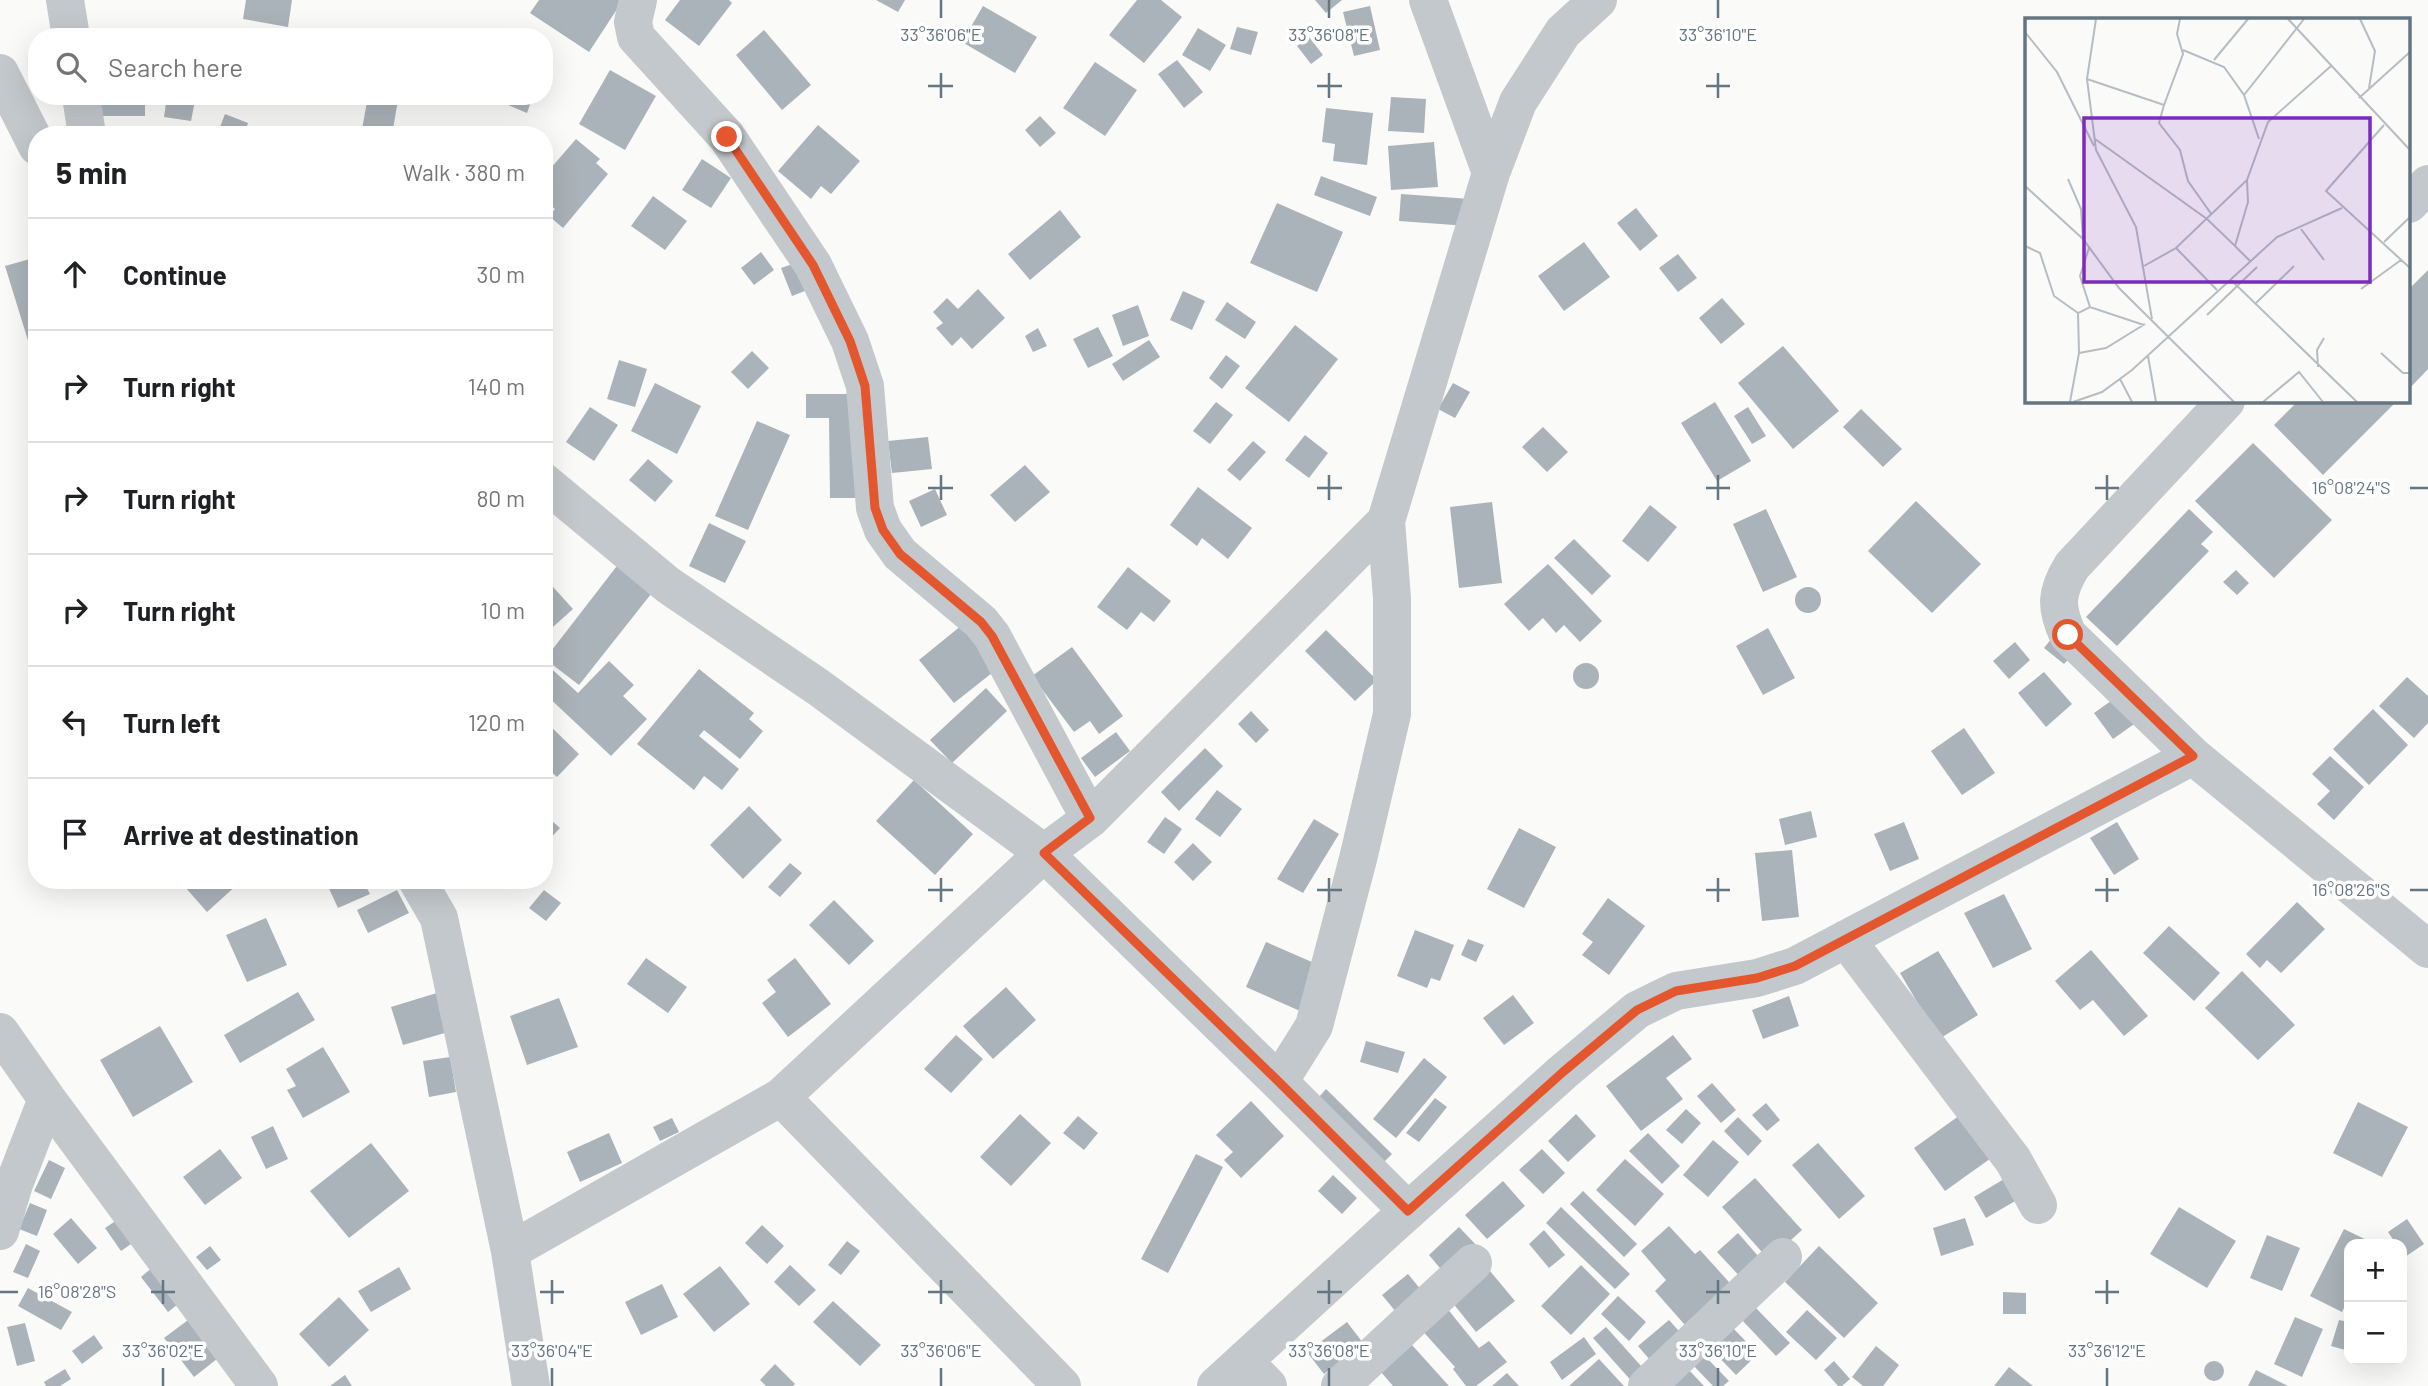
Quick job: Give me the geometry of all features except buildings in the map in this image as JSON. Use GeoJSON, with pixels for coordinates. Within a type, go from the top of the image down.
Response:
{"type":"FeatureCollection","features":[{"type":"Feature","properties":{"kind":"street"},"geometry":{"type":"LineString","coordinates":[[65,0],[70,28]]}},
{"type":"Feature","properties":{"kind":"street"},"geometry":{"type":"LineString","coordinates":[[638,0],[633,22],[636,37],[727,137],[813,265],[850,341],[865,386],[875,508],[883,530],[900,554],[981,622],[992,636],[1090,818]]}},
{"type":"Feature","properties":{"kind":"street"},"geometry":{"type":"LineString","coordinates":[[1428,0],[1492,173]]}},
{"type":"Feature","properties":{"kind":"street"},"geometry":{"type":"LineString","coordinates":[[1279,1082],[1314,1026],[1358,859],[1392,714],[1392,598],[1386,521],[1492,173],[1518,102],[1563,32],[1598,0]]}},
{"type":"Feature","properties":{"kind":"street"},"geometry":{"type":"LineString","coordinates":[[0,73],[28,128]]}},
{"type":"Feature","properties":{"kind":"street"},"geometry":{"type":"LineString","coordinates":[[82,105],[86,126]]}},
{"type":"Feature","properties":{"kind":"street"},"geometry":{"type":"LineString","coordinates":[[2410,203],[2428,184]]}},
{"type":"Feature","properties":{"kind":"street"},"geometry":{"type":"LineString","coordinates":[[2224,402],[2071,566],[2062,582],[2058,600],[2060,618],[2068,635],[2193,756],[2428,949]]}},
{"type":"Feature","properties":{"kind":"street"},"geometry":{"type":"LineString","coordinates":[[553,489],[668,585],[818,687],[1044,853],[1408,1211]]}},
{"type":"Feature","properties":{"kind":"street"},"geometry":{"type":"LineString","coordinates":[[510,1251],[780,1097],[1044,853],[1090,818],[1386,521]]}},
{"type":"Feature","properties":{"kind":"street"},"geometry":{"type":"LineString","coordinates":[[1216,1386],[1256,1373],[1408,1211],[1563,1072],[1637,1010],[1676,991],[1776,974],[1795,966],[2193,756]]}},
{"type":"Feature","properties":{"kind":"street"},"geometry":{"type":"LineString","coordinates":[[422,889],[439,918],[510,1251],[531,1386]]}},
{"type":"Feature","properties":{"kind":"street"},"geometry":{"type":"LineString","coordinates":[[1846,939],[2013,1160],[2038,1205]]}},
{"type":"Feature","properties":{"kind":"street"},"geometry":{"type":"LineString","coordinates":[[0,1032],[47,1100],[259,1386]]}},
{"type":"Feature","properties":{"kind":"street"},"geometry":{"type":"LineString","coordinates":[[780,1097],[1062,1386]]}},
{"type":"Feature","properties":{"kind":"street"},"geometry":{"type":"LineString","coordinates":[[0,1231],[14,1184],[47,1100]]}},
{"type":"Feature","properties":{"kind":"street"},"geometry":{"type":"LineString","coordinates":[[1647,1386],[1783,1256]]}},
{"type":"Feature","properties":{"kind":"street"},"geometry":{"type":"LineString","coordinates":[[1340,1386],[1473,1263]]}},
{"type":"Feature","properties":{"kind":"route"},"geometry":{"type":"LineString","coordinates":[[727,137],[813,265],[850,341],[865,386],[875,508],[883,530],[900,554],[981,622],[992,636],[1090,818],[1044,853],[1408,1211],[1563,1072],[1637,1010],[1676,991],[1757,978],[1795,966],[2193,756],[2068,635]]}}]}
